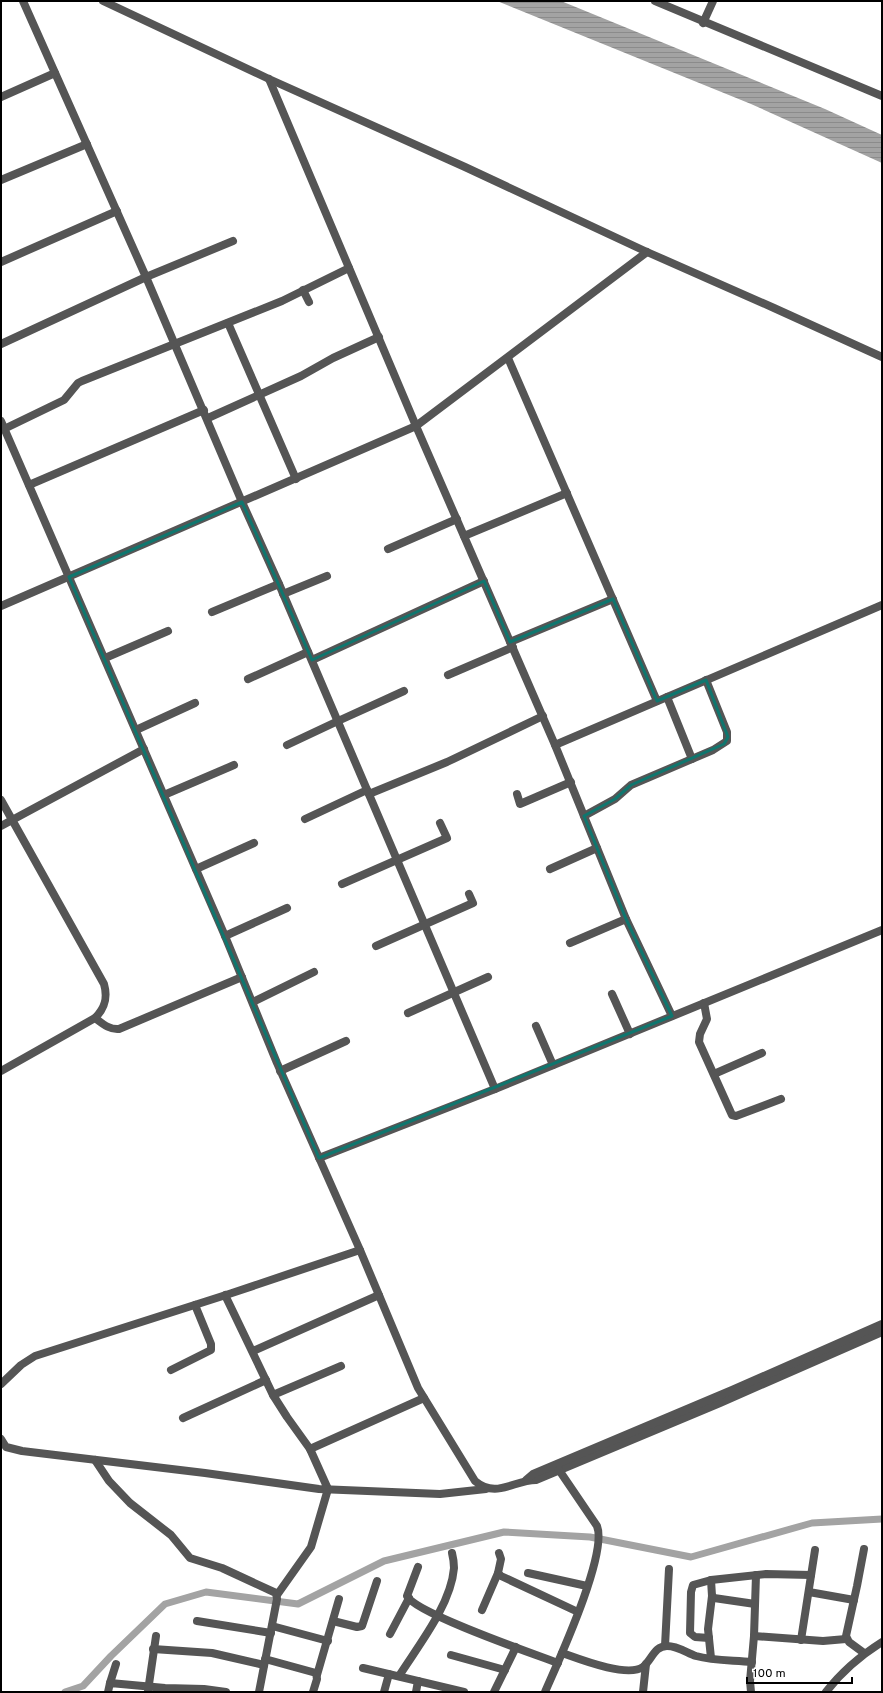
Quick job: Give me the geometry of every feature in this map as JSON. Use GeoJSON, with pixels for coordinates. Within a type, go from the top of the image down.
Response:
{"type":"FeatureCollection","features":[{"type":"Feature","properties":{"kind":"street"},"geometry":{"type":"LineString","coordinates":[[23,1],[208,418],[242,502],[338,720],[495,1089]]}},
{"type":"Feature","properties":{"kind":"street"},"geometry":{"type":"LineString","coordinates":[[103,1],[269,79],[465,167],[647,252],[882,357]]}},
{"type":"Feature","properties":{"kind":"street"},"geometry":{"type":"LineString","coordinates":[[654,1],[882,96]]}},
{"type":"Feature","properties":{"kind":"street"},"geometry":{"type":"LineString","coordinates":[[704,22],[713,1]]}},
{"type":"Feature","properties":{"kind":"street"},"geometry":{"type":"LineString","coordinates":[[1,97],[55,73]]}},
{"type":"Feature","properties":{"kind":"street"},"geometry":{"type":"LineString","coordinates":[[269,79],[416,426],[543,716],[626,919],[672,1016]]}},
{"type":"Feature","properties":{"kind":"street"},"geometry":{"type":"LineString","coordinates":[[1,180],[87,144]]}},
{"type":"Feature","properties":{"kind":"street"},"geometry":{"type":"LineString","coordinates":[[1,262],[117,211]]}},
{"type":"Feature","properties":{"kind":"street"},"geometry":{"type":"LineString","coordinates":[[1,344],[146,277],[233,241]]}},
{"type":"Feature","properties":{"kind":"street"},"geometry":{"type":"LineString","coordinates":[[1,606],[416,426],[647,252]]}},
{"type":"Feature","properties":{"kind":"street"},"geometry":{"type":"LineString","coordinates":[[349,268],[282,301],[82,381],[64,400],[3,425],[225,936],[280,1071],[360,1250],[418,1388],[475,1481],[486,1489]]}},
{"type":"Feature","properties":{"kind":"street"},"geometry":{"type":"LineString","coordinates":[[303,290],[309,302]]}},
{"type":"Feature","properties":{"kind":"street"},"geometry":{"type":"LineString","coordinates":[[228,323],[296,479]]}},
{"type":"Feature","properties":{"kind":"street"},"geometry":{"type":"LineString","coordinates":[[208,418],[260,395],[379,337]]}},
{"type":"Feature","properties":{"kind":"street"},"geometry":{"type":"LineString","coordinates":[[508,358],[657,701]]}},
{"type":"Feature","properties":{"kind":"street"},"geometry":{"type":"LineString","coordinates":[[29,485],[204,410]]}},
{"type":"Feature","properties":{"kind":"street"},"geometry":{"type":"LineString","coordinates":[[464,536],[567,493]]}},
{"type":"Feature","properties":{"kind":"street"},"geometry":{"type":"LineString","coordinates":[[388,550],[457,520]]}},
{"type":"Feature","properties":{"kind":"street"},"geometry":{"type":"LineString","coordinates":[[283,594],[327,576]]}},
{"type":"Feature","properties":{"kind":"street"},"geometry":{"type":"LineString","coordinates":[[248,679],[310,656],[484,581]]}},
{"type":"Feature","properties":{"kind":"street"},"geometry":{"type":"LineString","coordinates":[[212,612],[279,584]]}},
{"type":"Feature","properties":{"kind":"street"},"geometry":{"type":"LineString","coordinates":[[448,675],[613,599]]}},
{"type":"Feature","properties":{"kind":"street"},"geometry":{"type":"LineString","coordinates":[[555,745],[882,605]]}},
{"type":"Feature","properties":{"kind":"street"},"geometry":{"type":"LineString","coordinates":[[105,658],[168,631]]}},
{"type":"Feature","properties":{"kind":"street"},"geometry":{"type":"LineString","coordinates":[[584,816],[615,799],[631,785],[692,759],[724,744],[727,741],[728,737],[706,680]]}},
{"type":"Feature","properties":{"kind":"street"},"geometry":{"type":"LineString","coordinates":[[287,745],[338,720],[404,691]]}},
{"type":"Feature","properties":{"kind":"street"},"geometry":{"type":"LineString","coordinates":[[667,697],[692,759]]}},
{"type":"Feature","properties":{"kind":"street"},"geometry":{"type":"LineString","coordinates":[[136,730],[195,703]]}},
{"type":"Feature","properties":{"kind":"street"},"geometry":{"type":"LineString","coordinates":[[305,820],[368,792],[447,762],[543,716]]}},
{"type":"Feature","properties":{"kind":"street"},"geometry":{"type":"LineString","coordinates":[[1,826],[144,749]]}},
{"type":"Feature","properties":{"kind":"street"},"geometry":{"type":"LineString","coordinates":[[164,796],[234,765]]}},
{"type":"Feature","properties":{"kind":"street"},"geometry":{"type":"LineString","coordinates":[[517,794],[520,804],[571,782]]}},
{"type":"Feature","properties":{"kind":"street"},"geometry":{"type":"LineString","coordinates":[[1,800],[104,984],[106,997],[103,1009],[95,1018],[1,1071]]}},
{"type":"Feature","properties":{"kind":"street"},"geometry":{"type":"LineString","coordinates":[[342,884],[447,838],[440,823]]}},
{"type":"Feature","properties":{"kind":"street"},"geometry":{"type":"LineString","coordinates":[[196,869],[254,843]]}},
{"type":"Feature","properties":{"kind":"street"},"geometry":{"type":"LineString","coordinates":[[550,869],[597,848]]}},
{"type":"Feature","properties":{"kind":"street"},"geometry":{"type":"LineString","coordinates":[[376,946],[473,904],[469,894]]}},
{"type":"Feature","properties":{"kind":"street"},"geometry":{"type":"LineString","coordinates":[[225,936],[287,908]]}},
{"type":"Feature","properties":{"kind":"street"},"geometry":{"type":"LineString","coordinates":[[570,943],[626,919]]}},
{"type":"Feature","properties":{"kind":"street"},"geometry":{"type":"LineString","coordinates":[[319,1158],[495,1089],[882,930]]}},
{"type":"Feature","properties":{"kind":"street"},"geometry":{"type":"LineString","coordinates":[[252,1002],[314,972]]}},
{"type":"Feature","properties":{"kind":"street"},"geometry":{"type":"LineString","coordinates":[[95,1018],[109,1028],[119,1029],[242,976]]}},
{"type":"Feature","properties":{"kind":"street"},"geometry":{"type":"LineString","coordinates":[[408,1013],[488,977]]}},
{"type":"Feature","properties":{"kind":"street"},"geometry":{"type":"LineString","coordinates":[[612,994],[630,1034]]}},
{"type":"Feature","properties":{"kind":"street"},"geometry":{"type":"LineString","coordinates":[[704,1003],[707,1019],[699,1038],[732,1115],[734,1116],[781,1099]]}},
{"type":"Feature","properties":{"kind":"street"},"geometry":{"type":"LineString","coordinates":[[536,1026],[553,1065]]}},
{"type":"Feature","properties":{"kind":"street"},"geometry":{"type":"LineString","coordinates":[[280,1071],[346,1041]]}},
{"type":"Feature","properties":{"kind":"street"},"geometry":{"type":"LineString","coordinates":[[714,1074],[762,1053]]}},
{"type":"Feature","properties":{"kind":"street"},"geometry":{"type":"LineString","coordinates":[[1,1384],[21,1365],[35,1356],[360,1250]]}},
{"type":"Feature","properties":{"kind":"street"},"geometry":{"type":"LineString","coordinates":[[225,1295],[273,1395],[310,1448],[328,1490],[311,1547],[277,1597],[259,1692]]}},
{"type":"Feature","properties":{"kind":"street"},"geometry":{"type":"LineString","coordinates":[[252,1350],[379,1295]]}},
{"type":"Feature","properties":{"kind":"street"},"geometry":{"type":"LineString","coordinates":[[170,1370],[211,1350],[211,1344],[195,1305]]}},
{"type":"Feature","properties":{"kind":"street"},"geometry":{"type":"LineString","coordinates":[[526,1480],[533,1474],[732,1390],[882,1324]]}},
{"type":"Feature","properties":{"kind":"street"},"geometry":{"type":"LineString","coordinates":[[1,1439],[3,1448],[22,1451],[206,1473],[328,1490],[440,1494],[504,1488],[526,1480],[536,1480],[720,1404],[882,1332]]}},
{"type":"Feature","properties":{"kind":"street"},"geometry":{"type":"LineString","coordinates":[[273,1395],[341,1366]]}},
{"type":"Feature","properties":{"kind":"street"},"geometry":{"type":"LineString","coordinates":[[183,1418],[266,1380]]}},
{"type":"Feature","properties":{"kind":"street"},"geometry":{"type":"LineString","coordinates":[[310,1448],[424,1398]]}},
{"type":"Feature","properties":{"kind":"street"},"geometry":{"type":"LineString","coordinates":[[95,1460],[109,1481],[130,1503],[171,1535],[190,1558],[222,1568],[272,1591],[277,1597]]}},
{"type":"Feature","properties":{"kind":"street"},"geometry":{"type":"LineString","coordinates":[[545,1692],[578,1612],[587,1586],[600,1537],[597,1526],[559,1470]]}},
{"type":"Feature","properties":{"kind":"street"},"geometry":{"type":"LineString","coordinates":[[846,1639],[846,1630],[854,1600],[864,1549]]}},
{"type":"Feature","properties":{"kind":"street"},"geometry":{"type":"LineString","coordinates":[[801,1640],[815,1550]]}},
{"type":"Feature","properties":{"kind":"street"},"geometry":{"type":"LineString","coordinates":[[399,1676],[437,1616],[450,1585],[454,1567],[452,1553]]}},
{"type":"Feature","properties":{"kind":"street"},"geometry":{"type":"LineString","coordinates":[[482,1610],[498,1573],[501,1559],[499,1553]]}},
{"type":"Feature","properties":{"kind":"street"},"geometry":{"type":"LineString","coordinates":[[390,1634],[409,1598],[408,1593],[418,1567]]}},
{"type":"Feature","properties":{"kind":"street"},"geometry":{"type":"LineString","coordinates":[[665,1646],[669,1569]]}},
{"type":"Feature","properties":{"kind":"street"},"geometry":{"type":"LineString","coordinates":[[498,1573],[504,1579],[578,1612]]}},
{"type":"Feature","properties":{"kind":"street"},"geometry":{"type":"LineString","coordinates":[[528,1573],[587,1586]]}},
{"type":"Feature","properties":{"kind":"street"},"geometry":{"type":"LineString","coordinates":[[709,1638],[695,1637],[690,1633],[691,1587],[699,1582],[756,1575],[811,1575]]}},
{"type":"Feature","properties":{"kind":"street"},"geometry":{"type":"LineString","coordinates":[[751,1692],[750,1681],[754,1636],[756,1575]]}},
{"type":"Feature","properties":{"kind":"street"},"geometry":{"type":"LineString","coordinates":[[711,1580],[712,1596],[708,1629],[712,1658]]}},
{"type":"Feature","properties":{"kind":"street"},"geometry":{"type":"LineString","coordinates":[[333,1621],[357,1627],[362,1626],[377,1581]]}},
{"type":"Feature","properties":{"kind":"street"},"geometry":{"type":"LineString","coordinates":[[809,1592],[854,1600]]}},
{"type":"Feature","properties":{"kind":"street"},"geometry":{"type":"LineString","coordinates":[[712,1596],[717,1599],[755,1604]]}},
{"type":"Feature","properties":{"kind":"street"},"geometry":{"type":"LineString","coordinates":[[409,1598],[437,1616],[558,1663]]}},
{"type":"Feature","properties":{"kind":"street"},"geometry":{"type":"LineString","coordinates":[[313,1692],[339,1599]]}},
{"type":"Feature","properties":{"kind":"street"},"geometry":{"type":"LineString","coordinates":[[197,1620],[271,1629],[328,1641]]}},
{"type":"Feature","properties":{"kind":"street"},"geometry":{"type":"LineString","coordinates":[[148,1689],[156,1636]]}},
{"type":"Feature","properties":{"kind":"street"},"geometry":{"type":"LineString","coordinates":[[754,1636],[823,1641],[846,1639],[864,1653]]}},
{"type":"Feature","properties":{"kind":"street"},"geometry":{"type":"LineString","coordinates":[[826,1692],[847,1667],[864,1653],[882,1642]]}},
{"type":"Feature","properties":{"kind":"street"},"geometry":{"type":"LineString","coordinates":[[562,1653],[593,1664],[619,1670],[637,1670],[646,1664],[657,1649],[665,1646],[675,1648],[695,1656],[752,1662]]}},
{"type":"Feature","properties":{"kind":"street"},"geometry":{"type":"LineString","coordinates":[[494,1692],[516,1647]]}},
{"type":"Feature","properties":{"kind":"street"},"geometry":{"type":"LineString","coordinates":[[153,1649],[212,1654],[265,1662],[316,1673],[317,1676]]}},
{"type":"Feature","properties":{"kind":"street"},"geometry":{"type":"LineString","coordinates":[[451,1655],[505,1670]]}},
{"type":"Feature","properties":{"kind":"street"},"geometry":{"type":"LineString","coordinates":[[108,1692],[116,1664]]}},
{"type":"Feature","properties":{"kind":"street"},"geometry":{"type":"LineString","coordinates":[[643,1692],[646,1664]]}},
{"type":"Feature","properties":{"kind":"street"},"geometry":{"type":"LineString","coordinates":[[363,1668],[464,1692]]}},
{"type":"Feature","properties":{"kind":"street"},"geometry":{"type":"LineString","coordinates":[[384,1692],[389,1674]]}},
{"type":"Feature","properties":{"kind":"street"},"geometry":{"type":"LineString","coordinates":[[416,1692],[418,1681]]}},
{"type":"Feature","properties":{"kind":"street"},"geometry":{"type":"LineString","coordinates":[[110,1683],[148,1689],[204,1689],[226,1692]]}},
{"type":"Feature","properties":{"kind":"highlighted area"},"geometry":{"type":"Polygon","coordinates":[[[242,502],[312,660],[484,581],[510,642],[613,599],[657,701],[706,680],[728,737],[724,744],[631,785],[615,799],[584,816],[626,919],[672,1016],[319,1158],[69,577],[242,502]]]}},
{"type":"Feature","properties":{"kind":"shaded area"},"geometry":{"type":"Polygon","coordinates":[[[497,1],[561,1],[825,109],[882,135],[882,163],[751,104],[497,1]]]}},
{"type":"Feature","properties":{"kind":"waterway"},"geometry":{"type":"LineString","coordinates":[[65,1692],[83,1686],[111,1656],[165,1604],[206,1592],[298,1604],[384,1561],[504,1532],[590,1537],[691,1557],[812,1523],[882,1519]]}}]}
